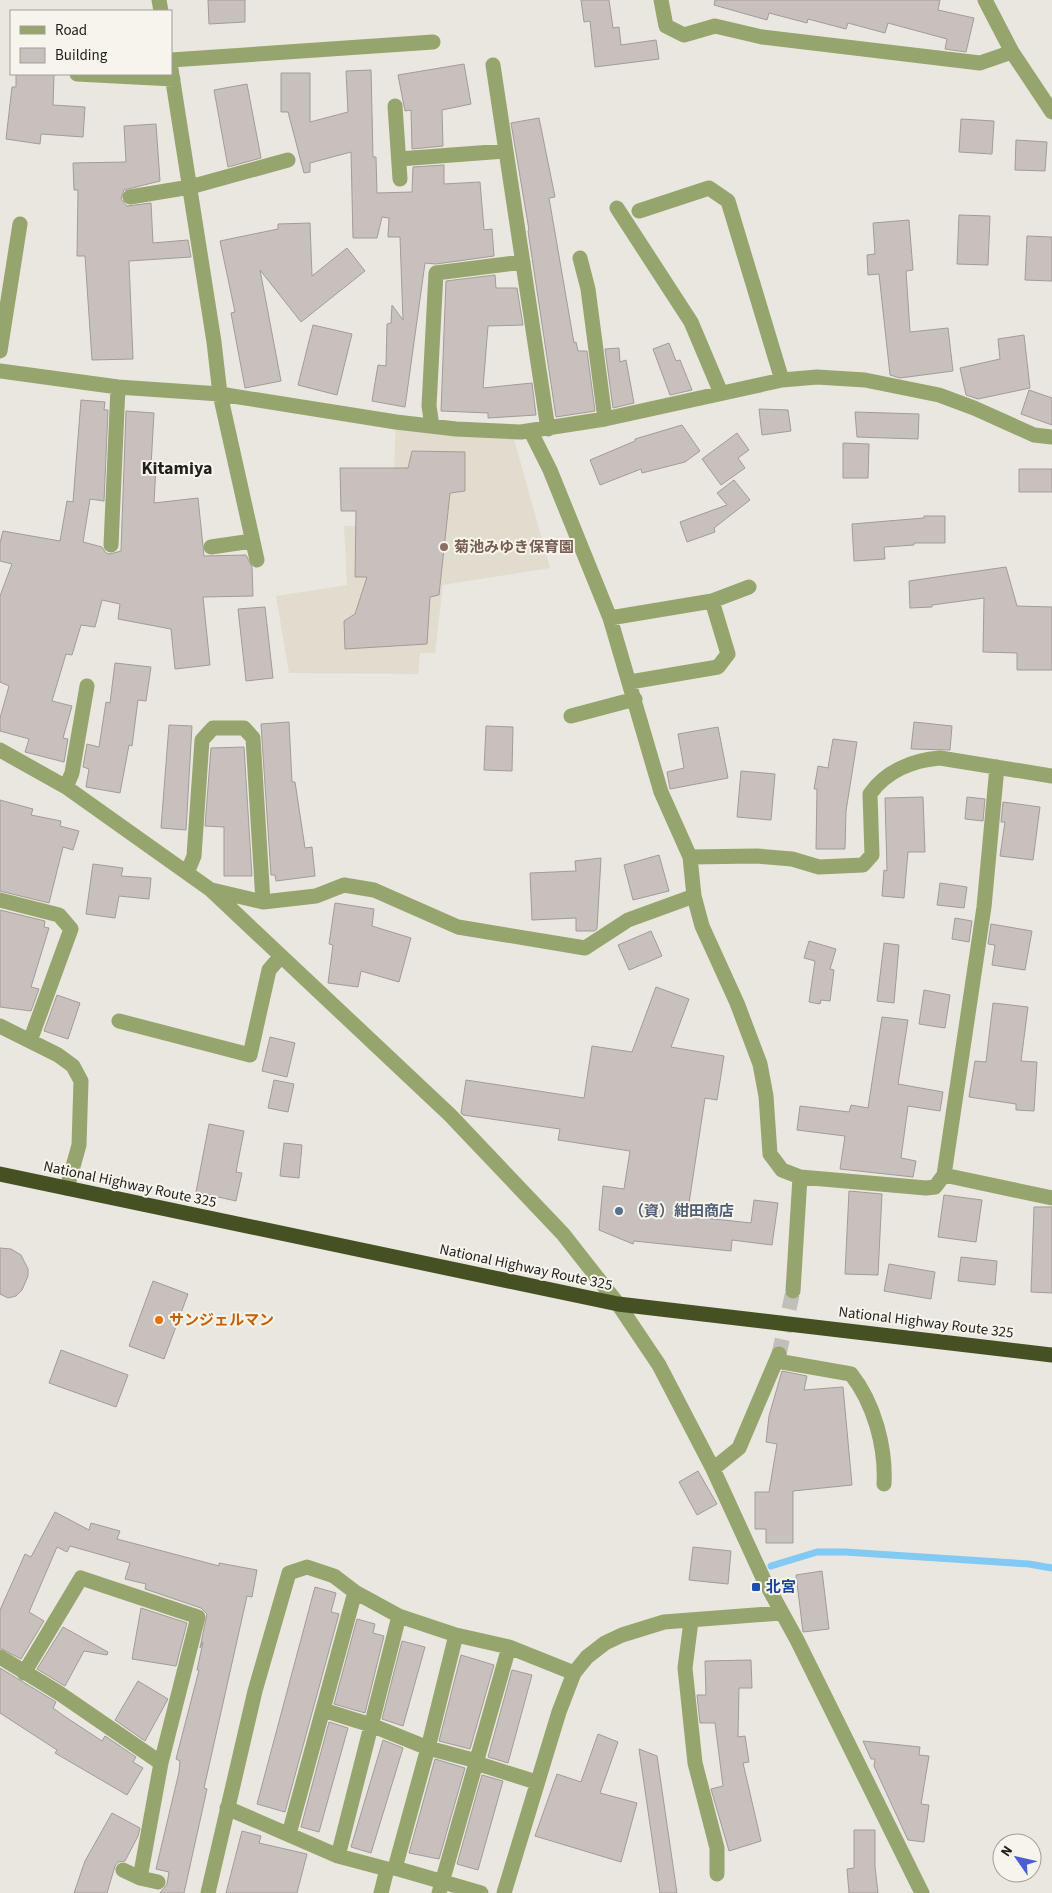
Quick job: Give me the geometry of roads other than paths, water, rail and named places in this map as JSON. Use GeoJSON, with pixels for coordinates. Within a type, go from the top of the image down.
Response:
{"type":"FeatureCollection","features":[{"type":"Feature","properties":{"kind":"highway","name":"National Highway Route 325"},"geometry":{"type":"LineString","coordinates":[[0,1174],[618,1304],[1052,1355]]}},
{"type":"Feature","properties":{"kind":"street"},"geometry":{"type":"LineString","coordinates":[[661,0],[666,26],[684,34],[715,26],[762,37],[980,63],[1012,52]]}},
{"type":"Feature","properties":{"kind":"street"},"geometry":{"type":"LineString","coordinates":[[985,0],[1012,52],[1052,112]]}},
{"type":"Feature","properties":{"kind":"street"},"geometry":{"type":"LineString","coordinates":[[172,60],[434,42]]}},
{"type":"Feature","properties":{"kind":"street"},"geometry":{"type":"LineString","coordinates":[[493,65],[548,428]]}},
{"type":"Feature","properties":{"kind":"street"},"geometry":{"type":"LineString","coordinates":[[172,74],[214,342],[220,394],[257,560]]}},
{"type":"Feature","properties":{"kind":"street"},"geometry":{"type":"LineString","coordinates":[[395,106],[400,179]]}},
{"type":"Feature","properties":{"kind":"street"},"geometry":{"type":"LineString","coordinates":[[399,159],[505,151]]}},
{"type":"Feature","properties":{"kind":"street"},"geometry":{"type":"LineString","coordinates":[[130,198],[190,187],[288,160]]}},
{"type":"Feature","properties":{"kind":"street"},"geometry":{"type":"LineString","coordinates":[[639,211],[709,188],[728,201],[782,380]]}},
{"type":"Feature","properties":{"kind":"street"},"geometry":{"type":"LineString","coordinates":[[617,208],[691,322],[721,394]]}},
{"type":"Feature","properties":{"kind":"street"},"geometry":{"type":"LineString","coordinates":[[0,351],[20,224]]}},
{"type":"Feature","properties":{"kind":"street"},"geometry":{"type":"LineString","coordinates":[[580,258],[588,289],[605,418]]}},
{"type":"Feature","properties":{"kind":"street"},"geometry":{"type":"LineString","coordinates":[[432,426],[429,406],[436,273],[523,262]]}},
{"type":"Feature","properties":{"kind":"street"},"geometry":{"type":"LineString","coordinates":[[0,371],[118,387],[220,394],[432,426],[498,432],[531,432],[782,380],[817,377],[865,380],[931,394],[974,408],[1034,435],[1052,437]]}},
{"type":"Feature","properties":{"kind":"street"},"geometry":{"type":"LineString","coordinates":[[111,546],[118,387]]}},
{"type":"Feature","properties":{"kind":"street"},"geometry":{"type":"LineString","coordinates":[[531,432],[550,470],[610,618],[661,792],[690,857],[694,896],[702,926],[737,1003],[760,1064],[766,1096],[770,1154],[782,1170],[800,1177],[926,1188],[935,1186],[944,1175],[984,907],[997,767]]}},
{"type":"Feature","properties":{"kind":"street"},"geometry":{"type":"LineString","coordinates":[[211,547],[252,541]]}},
{"type":"Feature","properties":{"kind":"street"},"geometry":{"type":"LineString","coordinates":[[610,618],[712,601],[749,587]]}},
{"type":"Feature","properties":{"kind":"street"},"geometry":{"type":"LineString","coordinates":[[630,682],[718,667],[728,654],[712,601]]}},
{"type":"Feature","properties":{"kind":"street"},"geometry":{"type":"LineString","coordinates":[[66,787],[72,773],[87,686]]}},
{"type":"Feature","properties":{"kind":"street"},"geometry":{"type":"LineString","coordinates":[[571,716],[635,700]]}},
{"type":"Feature","properties":{"kind":"street"},"geometry":{"type":"LineString","coordinates":[[187,873],[194,856],[202,740],[213,728],[244,728],[253,738],[263,902]]}},
{"type":"Feature","properties":{"kind":"street"},"geometry":{"type":"LineString","coordinates":[[0,750],[66,787],[211,890],[450,1115],[562,1234],[618,1304],[658,1365],[714,1469],[781,1613],[797,1640],[922,1893]]}},
{"type":"Feature","properties":{"kind":"street"},"geometry":{"type":"LineString","coordinates":[[690,857],[757,856],[792,859],[820,867],[863,865],[872,854],[870,794],[886,776],[911,764],[940,758],[1052,776]]}},
{"type":"Feature","properties":{"kind":"street"},"geometry":{"type":"LineString","coordinates":[[211,890],[263,902],[316,896],[344,885],[374,890],[458,927],[585,948],[628,920],[694,896]]}},
{"type":"Feature","properties":{"kind":"street"},"geometry":{"type":"LineString","coordinates":[[0,900],[59,915],[71,929],[30,1041]]}},
{"type":"Feature","properties":{"kind":"street"},"geometry":{"type":"LineString","coordinates":[[119,1021],[250,1055],[269,970],[281,956]]}},
{"type":"Feature","properties":{"kind":"street"},"geometry":{"type":"LineString","coordinates":[[0,1026],[58,1055],[73,1066],[81,1081],[79,1145],[67,1188]]}},
{"type":"Feature","properties":{"kind":"street"},"geometry":{"type":"LineString","coordinates":[[944,1175],[1052,1198]]}},
{"type":"Feature","properties":{"kind":"street"},"geometry":{"type":"LineString","coordinates":[[793,1292],[800,1177]]}},
{"type":"Feature","properties":{"kind":"street"},"geometry":{"type":"LineString","coordinates":[[714,1469],[739,1448],[778,1357],[851,1374],[862,1388],[878,1430],[885,1462],[884,1484]]}},
{"type":"Feature","properties":{"kind":"street"},"geometry":{"type":"LineString","coordinates":[[208,1893],[256,1691],[289,1573],[307,1567],[334,1576],[356,1592],[399,1616],[456,1635],[508,1647],[574,1673]]}},
{"type":"Feature","properties":{"kind":"street"},"geometry":{"type":"LineString","coordinates":[[24,1673],[81,1578],[198,1616],[161,1763],[140,1878]]}},
{"type":"Feature","properties":{"kind":"street"},"geometry":{"type":"LineString","coordinates":[[289,1834],[356,1592]]}},
{"type":"Feature","properties":{"kind":"street"},"geometry":{"type":"LineString","coordinates":[[504,1893],[536,1782],[574,1673],[587,1657],[605,1643],[622,1634],[664,1622],[781,1613]]}},
{"type":"Feature","properties":{"kind":"street"},"geometry":{"type":"LineString","coordinates":[[338,1856],[399,1616]]}},
{"type":"Feature","properties":{"kind":"street"},"geometry":{"type":"LineString","coordinates":[[691,1621],[685,1668],[695,1763],[716,1848],[717,1874]]}},
{"type":"Feature","properties":{"kind":"street"},"geometry":{"type":"LineString","coordinates":[[381,1893],[391,1868],[428,1748],[456,1635]]}},
{"type":"Feature","properties":{"kind":"street"},"geometry":{"type":"LineString","coordinates":[[441,1887],[508,1647]]}},
{"type":"Feature","properties":{"kind":"street"},"geometry":{"type":"LineString","coordinates":[[0,1657],[59,1693],[161,1763]]}},
{"type":"Feature","properties":{"kind":"street"},"geometry":{"type":"LineString","coordinates":[[323,1710],[371,1725],[428,1748],[536,1782]]}},
{"type":"Feature","properties":{"kind":"street"},"geometry":{"type":"LineString","coordinates":[[227,1808],[338,1856],[391,1868],[441,1887],[481,1893]]}},
{"type":"Feature","properties":{"kind":"street"},"geometry":{"type":"LineString","coordinates":[[123,1870],[140,1878],[158,1882]]}},
{"type":"Feature","properties":{"kind":"waterway"},"geometry":{"type":"LineString","coordinates":[[771,1566],[817,1552],[845,1552],[1029,1564],[1052,1568]]}},
{"type":"Feature","properties":{"kind":"tunnel"},"geometry":{"type":"LineString","coordinates":[[779,1354],[793,1291]]}},
{"type":"Feature","properties":{"kind":"place","name":"菊池みゆき保育園"},"geometry":{"type":"Point","coordinates":[444,547]}},
{"type":"Feature","properties":{"kind":"place","name":"（資）紺田商店"},"geometry":{"type":"Point","coordinates":[619,1211]}},
{"type":"Feature","properties":{"kind":"place","name":"サンジェルマン"},"geometry":{"type":"Point","coordinates":[159,1320]}},
{"type":"Feature","properties":{"kind":"place","name":"北宮"},"geometry":{"type":"Point","coordinates":[756,1587]}},
{"type":"Feature","properties":{"kind":"district","name":"Kitamiya"},"geometry":{"type":"Point","coordinates":[177,468]}}]}
